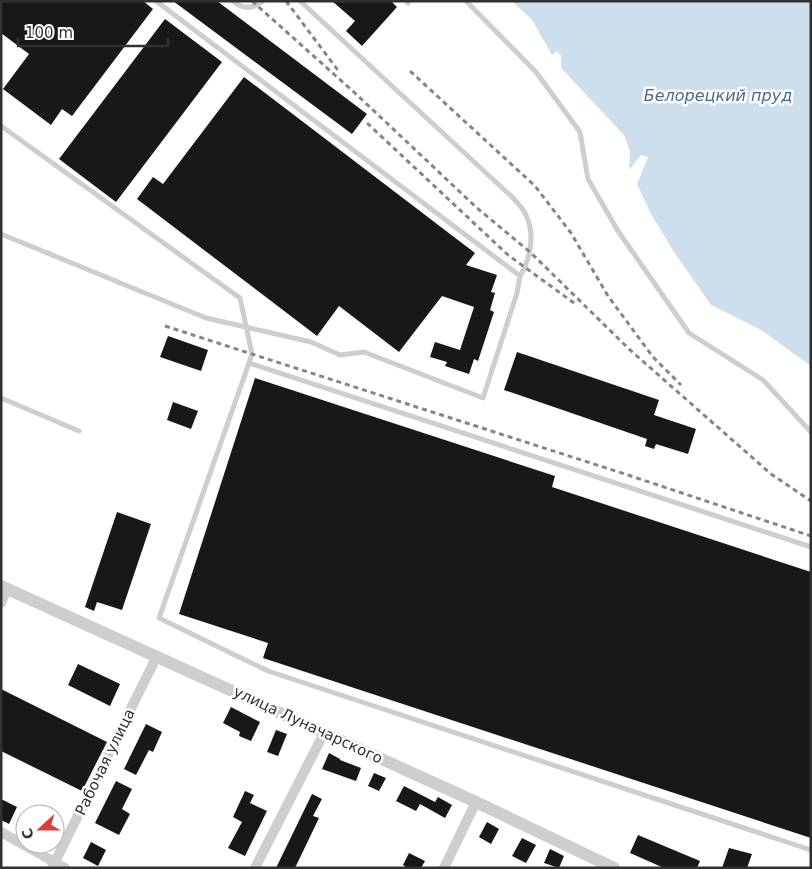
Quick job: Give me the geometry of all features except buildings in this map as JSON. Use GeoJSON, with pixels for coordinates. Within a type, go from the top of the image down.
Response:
{"type":"FeatureCollection","features":[{"type":"Feature","properties":{"kind":"street"},"geometry":{"type":"LineString","coordinates":[[1,603],[4,588]]}},
{"type":"Feature","properties":{"kind":"street","name":"улица Луначарского"},"geometry":{"type":"LineString","coordinates":[[4,588],[324,732],[614,868]]}},
{"type":"Feature","properties":{"kind":"street","name":"Рабочая улица"},"geometry":{"type":"LineString","coordinates":[[54,865],[157,656]]}},
{"type":"Feature","properties":{"kind":"street"},"geometry":{"type":"LineString","coordinates":[[255,868],[324,732]]}},
{"type":"Feature","properties":{"kind":"street"},"geometry":{"type":"LineString","coordinates":[[444,868],[476,802]]}},
{"type":"Feature","properties":{"kind":"street"},"geometry":{"type":"LineString","coordinates":[[1,832],[54,865],[65,868]]}},
{"type":"Feature","properties":{"kind":"lane"},"geometry":{"type":"LineString","coordinates":[[156,1],[520,276]]}},
{"type":"Feature","properties":{"kind":"lane"},"geometry":{"type":"LineString","coordinates":[[233,1],[240,7],[249,8],[264,1]]}},
{"type":"Feature","properties":{"kind":"lane"},"geometry":{"type":"LineString","coordinates":[[1,234],[169,305],[206,318],[311,342],[340,355],[364,352],[483,398],[517,293],[520,276],[530,252],[531,233],[526,214],[511,196],[300,1]]}},
{"type":"Feature","properties":{"kind":"lane"},"geometry":{"type":"LineString","coordinates":[[466,1],[536,72],[580,132],[588,179],[618,231],[689,333],[763,380],[811,432]]}},
{"type":"Feature","properties":{"kind":"lane"},"geometry":{"type":"LineString","coordinates":[[1,126],[240,298],[252,354],[159,618],[268,670],[811,850]]}},
{"type":"Feature","properties":{"kind":"lane"},"geometry":{"type":"LineString","coordinates":[[249,363],[811,548]]}},
{"type":"Feature","properties":{"kind":"lane"},"geometry":{"type":"LineString","coordinates":[[1,398],[79,431]]}},
{"type":"Feature","properties":{"kind":"water","name":"Белорецкий пруд"},"geometry":{"type":"Polygon","coordinates":[[[512,1],[811,1],[811,366],[761,330],[711,305],[674,252],[651,214],[637,184],[648,157],[641,155],[629,170],[630,151],[624,135],[561,68],[561,56],[557,51],[552,55],[532,20],[512,1]]]}},
{"type":"Feature","properties":{"kind":"railway"},"geometry":{"type":"LineString","coordinates":[[252,1],[355,93],[477,208],[530,252],[629,349],[771,474],[811,501]]}},
{"type":"Feature","properties":{"kind":"railway"},"geometry":{"type":"LineString","coordinates":[[286,1],[340,73]]}},
{"type":"Feature","properties":{"kind":"railway"},"geometry":{"type":"LineString","coordinates":[[410,71],[535,186],[571,233],[608,296],[653,357],[681,385]]}},
{"type":"Feature","properties":{"kind":"railway"},"geometry":{"type":"LineString","coordinates":[[367,123],[508,255],[574,303]]}},
{"type":"Feature","properties":{"kind":"railway"},"geometry":{"type":"LineString","coordinates":[[165,326],[811,536]]}}]}
